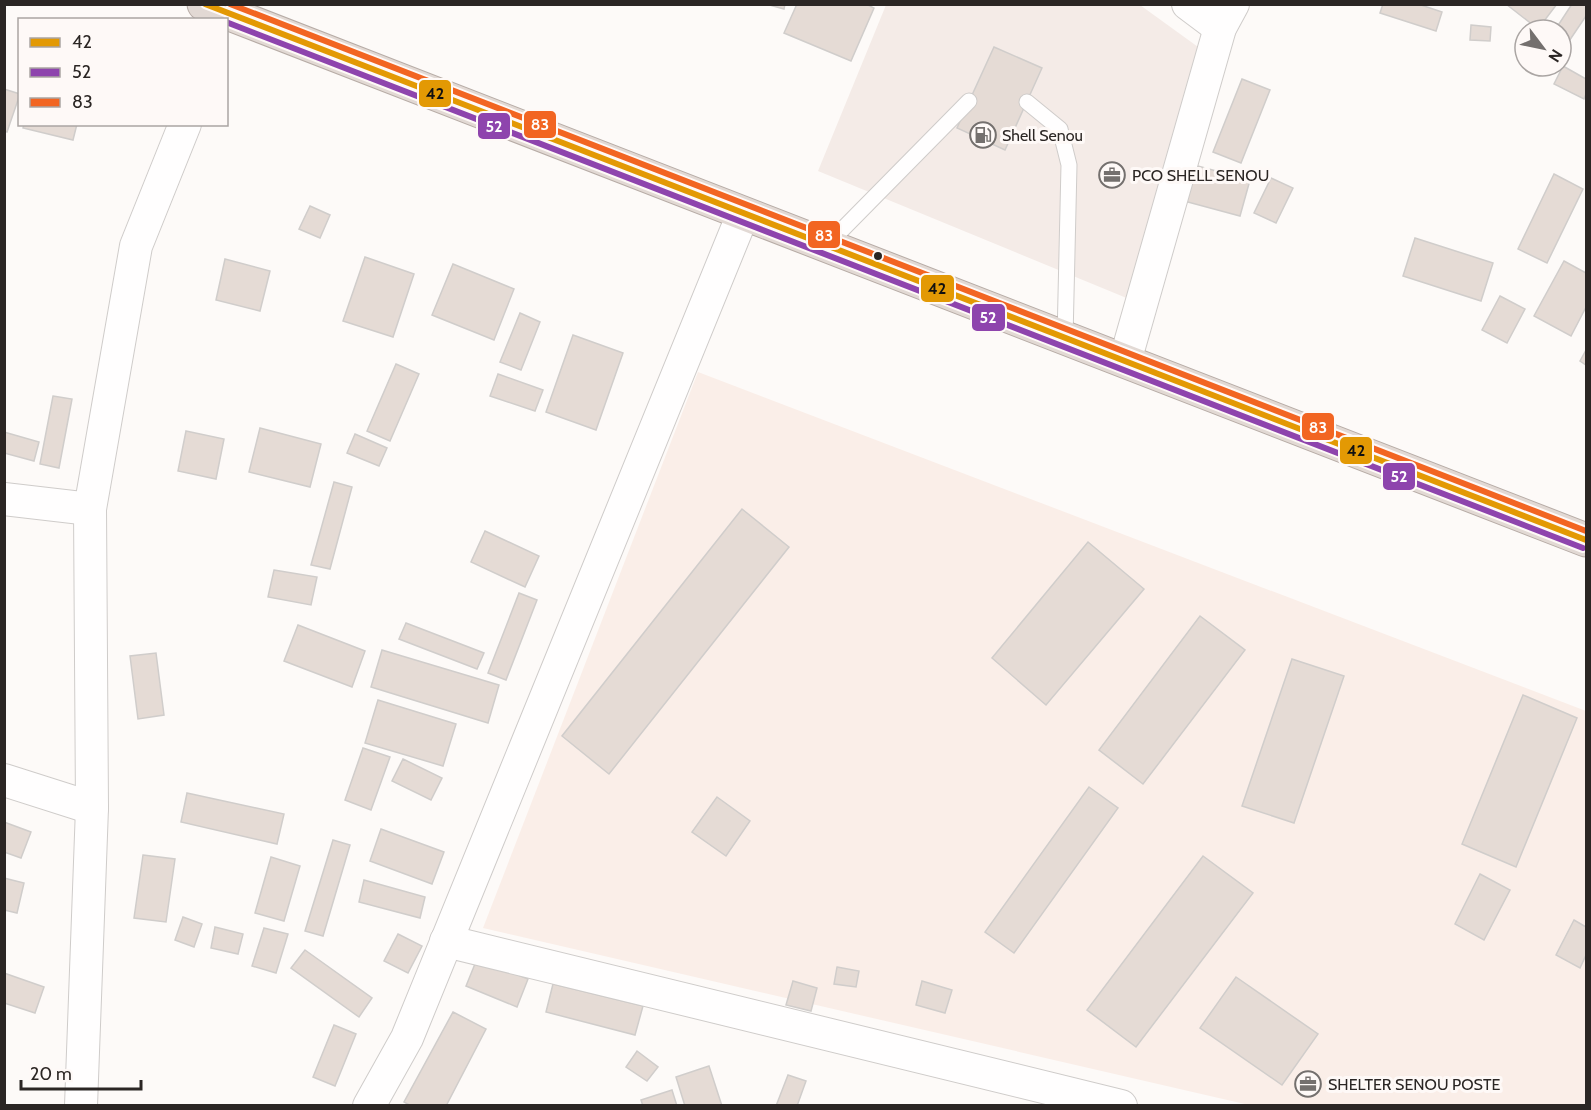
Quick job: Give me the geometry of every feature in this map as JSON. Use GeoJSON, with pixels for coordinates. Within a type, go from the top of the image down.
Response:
{"type":"FeatureCollection","features":[{"type":"Feature","properties":{"kind":"highway"},"geometry":{"type":"LineString","coordinates":[[215,12],[1587,540]]}},
{"type":"Feature","properties":{"kind":"street"},"geometry":{"type":"LineString","coordinates":[[1125,361],[1227,16],[1188,4]]}},
{"type":"Feature","properties":{"kind":"street"},"geometry":{"type":"LineString","coordinates":[[81,1106],[92,808],[90,509],[136,246],[183,126]]}},
{"type":"Feature","properties":{"kind":"street"},"geometry":{"type":"LineString","coordinates":[[369,1106],[407,1038],[743,214]]}},
{"type":"Feature","properties":{"kind":"street"},"geometry":{"type":"LineString","coordinates":[[4,499],[90,509]]}},
{"type":"Feature","properties":{"kind":"street"},"geometry":{"type":"LineString","coordinates":[[4,780],[92,808]]}},
{"type":"Feature","properties":{"kind":"street"},"geometry":{"type":"LineString","coordinates":[[447,940],[1121,1106]]}},
{"type":"Feature","properties":{"kind":"lane"},"geometry":{"type":"LineString","coordinates":[[826,246],[969,101]]}},
{"type":"Feature","properties":{"kind":"lane"},"geometry":{"type":"LineString","coordinates":[[1026,102],[1060,129],[1069,165],[1065,339]]}},
{"type":"Feature","properties":{"kind":"shaded area"},"geometry":{"type":"Polygon","coordinates":[[[886,5],[1140,5],[1205,52],[1129,299],[818,171],[886,5]]]}},
{"type":"Feature","properties":{"kind":"shaded area"},"geometry":{"type":"Polygon","coordinates":[[[698,372],[1586,711],[1586,1105],[1249,1105],[483,928],[698,372]]]}},
{"type":"Feature","properties":{"kind":"building"},"geometry":{"type":"Polygon","coordinates":[[[766,4],[785,4],[784,9],[766,4]]]}},
{"type":"Feature","properties":{"kind":"building"},"geometry":{"type":"Polygon","coordinates":[[[797,4],[866,4],[874,8],[851,61],[784,33],[797,4]]]}},
{"type":"Feature","properties":{"kind":"building"},"geometry":{"type":"Polygon","coordinates":[[[1383,4],[1418,4],[1442,12],[1436,31],[1380,13],[1383,4]]]}},
{"type":"Feature","properties":{"kind":"building"},"geometry":{"type":"Polygon","coordinates":[[[1506,4],[1557,4],[1546,18],[1524,18],[1506,4]]]}},
{"type":"Feature","properties":{"kind":"building"},"geometry":{"type":"Polygon","coordinates":[[[1572,4],[1586,4],[1586,16],[1573,35],[1573,18],[1563,18],[1572,4]]]}},
{"type":"Feature","properties":{"kind":"building"},"geometry":{"type":"Polygon","coordinates":[[[1471,25],[1491,27],[1490,41],[1470,40],[1471,25]]]}},
{"type":"Feature","properties":{"kind":"building"},"geometry":{"type":"Polygon","coordinates":[[[994,47],[1042,68],[1005,150],[957,128],[994,47]]]}},
{"type":"Feature","properties":{"kind":"building"},"geometry":{"type":"Polygon","coordinates":[[[1573,72],[1586,79],[1584,99],[1554,84],[1557,78],[1573,78],[1573,72]]]}},
{"type":"Feature","properties":{"kind":"building"},"geometry":{"type":"Polygon","coordinates":[[[1242,79],[1270,90],[1241,163],[1213,152],[1242,79]]]}},
{"type":"Feature","properties":{"kind":"building"},"geometry":{"type":"Polygon","coordinates":[[[4,89],[18,93],[18,100],[7,132],[4,131],[4,89]]]}},
{"type":"Feature","properties":{"kind":"building"},"geometry":{"type":"Polygon","coordinates":[[[24,126],[76,126],[73,140],[23,128],[24,126]]]}},
{"type":"Feature","properties":{"kind":"building"},"geometry":{"type":"Polygon","coordinates":[[[1194,165],[1250,180],[1240,216],[1184,201],[1194,165]]]}},
{"type":"Feature","properties":{"kind":"building"},"geometry":{"type":"Polygon","coordinates":[[[1554,174],[1583,189],[1547,263],[1518,249],[1554,174]]]}},
{"type":"Feature","properties":{"kind":"building"},"geometry":{"type":"Polygon","coordinates":[[[1271,178],[1293,188],[1276,223],[1254,213],[1271,178]]]}},
{"type":"Feature","properties":{"kind":"building"},"geometry":{"type":"Polygon","coordinates":[[[310,206],[330,215],[320,238],[299,229],[310,206]]]}},
{"type":"Feature","properties":{"kind":"building"},"geometry":{"type":"Polygon","coordinates":[[[1415,238],[1493,263],[1481,301],[1403,276],[1415,238]]]}},
{"type":"Feature","properties":{"kind":"building"},"geometry":{"type":"Polygon","coordinates":[[[365,257],[414,274],[393,337],[343,321],[365,257]]]}},
{"type":"Feature","properties":{"kind":"building"},"geometry":{"type":"Polygon","coordinates":[[[225,259],[270,271],[260,311],[216,300],[225,259]]]}},
{"type":"Feature","properties":{"kind":"building"},"geometry":{"type":"Polygon","coordinates":[[[1564,261],[1586,273],[1586,307],[1571,336],[1534,316],[1564,261]]]}},
{"type":"Feature","properties":{"kind":"building"},"geometry":{"type":"Polygon","coordinates":[[[453,264],[514,289],[494,340],[432,315],[453,264]]]}},
{"type":"Feature","properties":{"kind":"building"},"geometry":{"type":"Polygon","coordinates":[[[1500,296],[1525,309],[1507,343],[1482,330],[1500,296]]]}},
{"type":"Feature","properties":{"kind":"building"},"geometry":{"type":"Polygon","coordinates":[[[520,313],[540,322],[521,370],[500,362],[520,313]]]}},
{"type":"Feature","properties":{"kind":"building"},"geometry":{"type":"Polygon","coordinates":[[[573,335],[623,353],[596,430],[546,412],[573,335]]]}},
{"type":"Feature","properties":{"kind":"building"},"geometry":{"type":"Polygon","coordinates":[[[1586,350],[1586,365],[1580,361],[1586,350]]]}},
{"type":"Feature","properties":{"kind":"building"},"geometry":{"type":"Polygon","coordinates":[[[396,364],[419,374],[390,441],[367,431],[396,364]]]}},
{"type":"Feature","properties":{"kind":"building"},"geometry":{"type":"Polygon","coordinates":[[[498,374],[543,390],[535,411],[490,396],[498,374]]]}},
{"type":"Feature","properties":{"kind":"building"},"geometry":{"type":"Polygon","coordinates":[[[53,396],[72,399],[59,468],[40,464],[53,396]]]}},
{"type":"Feature","properties":{"kind":"building"},"geometry":{"type":"Polygon","coordinates":[[[260,428],[321,444],[310,487],[249,472],[260,428]]]}},
{"type":"Feature","properties":{"kind":"building"},"geometry":{"type":"Polygon","coordinates":[[[186,431],[224,439],[216,479],[178,471],[186,431]]]}},
{"type":"Feature","properties":{"kind":"building"},"geometry":{"type":"Polygon","coordinates":[[[4,432],[39,442],[34,461],[4,453],[4,432]]]}},
{"type":"Feature","properties":{"kind":"building"},"geometry":{"type":"Polygon","coordinates":[[[355,434],[387,448],[379,466],[347,453],[355,434]]]}},
{"type":"Feature","properties":{"kind":"building"},"geometry":{"type":"Polygon","coordinates":[[[334,482],[352,487],[330,569],[311,565],[334,482]]]}},
{"type":"Feature","properties":{"kind":"building"},"geometry":{"type":"Polygon","coordinates":[[[742,509],[789,547],[609,774],[562,736],[742,509]]]}},
{"type":"Feature","properties":{"kind":"building"},"geometry":{"type":"Polygon","coordinates":[[[485,531],[539,556],[525,587],[471,562],[485,531]]]}},
{"type":"Feature","properties":{"kind":"building"},"geometry":{"type":"Polygon","coordinates":[[[1088,542],[1144,589],[1046,705],[992,658],[1088,542]]]}},
{"type":"Feature","properties":{"kind":"building"},"geometry":{"type":"Polygon","coordinates":[[[274,570],[317,577],[311,605],[268,597],[274,570]]]}},
{"type":"Feature","properties":{"kind":"building"},"geometry":{"type":"Polygon","coordinates":[[[519,593],[537,600],[506,680],[488,673],[519,593]]]}},
{"type":"Feature","properties":{"kind":"building"},"geometry":{"type":"Polygon","coordinates":[[[1200,616],[1245,650],[1143,784],[1099,750],[1200,616]]]}},
{"type":"Feature","properties":{"kind":"building"},"geometry":{"type":"Polygon","coordinates":[[[406,623],[484,653],[477,669],[399,639],[406,623]]]}},
{"type":"Feature","properties":{"kind":"building"},"geometry":{"type":"Polygon","coordinates":[[[298,625],[365,651],[352,687],[284,661],[298,625]]]}},
{"type":"Feature","properties":{"kind":"building"},"geometry":{"type":"Polygon","coordinates":[[[382,650],[499,685],[488,723],[371,687],[382,650]]]}},
{"type":"Feature","properties":{"kind":"building"},"geometry":{"type":"Polygon","coordinates":[[[156,653],[164,715],[138,719],[130,656],[156,653]]]}},
{"type":"Feature","properties":{"kind":"building"},"geometry":{"type":"Polygon","coordinates":[[[1292,659],[1344,676],[1294,823],[1242,806],[1292,659]]]}},
{"type":"Feature","properties":{"kind":"building"},"geometry":{"type":"Polygon","coordinates":[[[1523,695],[1577,718],[1516,867],[1462,844],[1523,695]]]}},
{"type":"Feature","properties":{"kind":"building"},"geometry":{"type":"Polygon","coordinates":[[[378,700],[456,724],[443,766],[365,743],[378,700]]]}},
{"type":"Feature","properties":{"kind":"building"},"geometry":{"type":"Polygon","coordinates":[[[363,748],[390,757],[371,810],[345,800],[363,748]]]}},
{"type":"Feature","properties":{"kind":"building"},"geometry":{"type":"Polygon","coordinates":[[[403,759],[442,778],[431,800],[392,781],[403,759]]]}},
{"type":"Feature","properties":{"kind":"building"},"geometry":{"type":"Polygon","coordinates":[[[1089,787],[1118,808],[1014,953],[985,932],[1089,787]]]}},
{"type":"Feature","properties":{"kind":"building"},"geometry":{"type":"Polygon","coordinates":[[[187,793],[284,814],[277,844],[181,822],[187,793]]]}},
{"type":"Feature","properties":{"kind":"building"},"geometry":{"type":"Polygon","coordinates":[[[717,797],[750,821],[726,856],[692,832],[717,797]]]}},
{"type":"Feature","properties":{"kind":"building"},"geometry":{"type":"Polygon","coordinates":[[[4,822],[31,832],[21,858],[4,852],[4,822]]]}},
{"type":"Feature","properties":{"kind":"building"},"geometry":{"type":"Polygon","coordinates":[[[381,829],[444,852],[432,884],[370,861],[381,829]]]}},
{"type":"Feature","properties":{"kind":"building"},"geometry":{"type":"Polygon","coordinates":[[[333,840],[350,845],[323,936],[305,931],[333,840]]]}},
{"type":"Feature","properties":{"kind":"building"},"geometry":{"type":"Polygon","coordinates":[[[143,855],[175,859],[166,922],[134,918],[143,855]]]}},
{"type":"Feature","properties":{"kind":"building"},"geometry":{"type":"Polygon","coordinates":[[[1203,856],[1253,893],[1136,1047],[1087,1010],[1203,856]]]}},
{"type":"Feature","properties":{"kind":"building"},"geometry":{"type":"Polygon","coordinates":[[[271,857],[300,866],[284,921],[255,913],[271,857]]]}},
{"type":"Feature","properties":{"kind":"building"},"geometry":{"type":"Polygon","coordinates":[[[1480,874],[1510,890],[1484,940],[1455,924],[1480,874]]]}},
{"type":"Feature","properties":{"kind":"building"},"geometry":{"type":"Polygon","coordinates":[[[4,878],[24,883],[17,913],[4,910],[4,878]]]}},
{"type":"Feature","properties":{"kind":"building"},"geometry":{"type":"Polygon","coordinates":[[[364,880],[425,897],[420,918],[359,902],[364,880]]]}},
{"type":"Feature","properties":{"kind":"building"},"geometry":{"type":"Polygon","coordinates":[[[183,917],[202,924],[194,947],[175,940],[183,917]]]}},
{"type":"Feature","properties":{"kind":"building"},"geometry":{"type":"Polygon","coordinates":[[[1574,920],[1586,927],[1586,955],[1580,968],[1556,955],[1574,920]]]}},
{"type":"Feature","properties":{"kind":"building"},"geometry":{"type":"Polygon","coordinates":[[[215,927],[243,934],[238,954],[211,948],[215,927]]]}},
{"type":"Feature","properties":{"kind":"building"},"geometry":{"type":"Polygon","coordinates":[[[264,928],[288,934],[276,973],[252,966],[264,928]]]}},
{"type":"Feature","properties":{"kind":"building"},"geometry":{"type":"Polygon","coordinates":[[[398,934],[422,946],[408,973],[384,961],[398,934]]]}},
{"type":"Feature","properties":{"kind":"building"},"geometry":{"type":"Polygon","coordinates":[[[305,950],[372,998],[359,1017],[291,968],[305,950]]]}},
{"type":"Feature","properties":{"kind":"building"},"geometry":{"type":"Polygon","coordinates":[[[477,959],[528,979],[517,1007],[466,986],[477,959]]]}},
{"type":"Feature","properties":{"kind":"building"},"geometry":{"type":"Polygon","coordinates":[[[837,967],[859,971],[856,987],[834,984],[837,967]]]}},
{"type":"Feature","properties":{"kind":"building"},"geometry":{"type":"Polygon","coordinates":[[[4,973],[44,987],[35,1013],[4,1003],[4,973]]]}},
{"type":"Feature","properties":{"kind":"building"},"geometry":{"type":"Polygon","coordinates":[[[1236,977],[1318,1034],[1282,1085],[1200,1028],[1236,977]]]}},
{"type":"Feature","properties":{"kind":"building"},"geometry":{"type":"Polygon","coordinates":[[[793,981],[817,988],[811,1011],[786,1005],[793,981]]]}},
{"type":"Feature","properties":{"kind":"building"},"geometry":{"type":"Polygon","coordinates":[[[922,981],[952,990],[945,1013],[916,1005],[922,981]]]}},
{"type":"Feature","properties":{"kind":"building"},"geometry":{"type":"Polygon","coordinates":[[[553,984],[643,1006],[635,1035],[546,1012],[553,984]]]}},
{"type":"Feature","properties":{"kind":"building"},"geometry":{"type":"Polygon","coordinates":[[[453,1012],[486,1029],[446,1106],[411,1106],[404,1102],[453,1012]]]}},
{"type":"Feature","properties":{"kind":"building"},"geometry":{"type":"Polygon","coordinates":[[[334,1025],[356,1034],[335,1086],[313,1077],[334,1025]]]}},
{"type":"Feature","properties":{"kind":"building"},"geometry":{"type":"Polygon","coordinates":[[[637,1051],[658,1067],[647,1081],[626,1067],[637,1051]]]}},
{"type":"Feature","properties":{"kind":"building"},"geometry":{"type":"Polygon","coordinates":[[[709,1066],[722,1106],[685,1106],[676,1077],[709,1066]]]}},
{"type":"Feature","properties":{"kind":"building"},"geometry":{"type":"Polygon","coordinates":[[[788,1075],[806,1081],[797,1106],[776,1106],[788,1075]]]}},
{"type":"Feature","properties":{"kind":"building"},"geometry":{"type":"Polygon","coordinates":[[[672,1090],[677,1106],[643,1106],[641,1100],[672,1090]]]}},
{"type":"Feature","properties":{"kind":"transit line","name":"42"},"geometry":{"type":"LineString","coordinates":[[205,4],[1586,540]]}},
{"type":"Feature","properties":{"kind":"transit line","name":"83"},"geometry":{"type":"LineString","coordinates":[[230,4],[1586,531]]}},
{"type":"Feature","properties":{"kind":"transit line","name":"52"},"geometry":{"type":"LineString","coordinates":[[228,23],[1583,548]]}},
{"type":"Feature","properties":{"kind":"place","name":"Shell Senou"},"geometry":{"type":"Point","coordinates":[983,135]}},
{"type":"Feature","properties":{"kind":"place","name":"PCO SHELL SENOU"},"geometry":{"type":"Point","coordinates":[1112,175]}},
{"type":"Feature","properties":{"kind":"place","name":"SHELTER SENOU POSTE"},"geometry":{"type":"Point","coordinates":[1308,1084]}}]}
